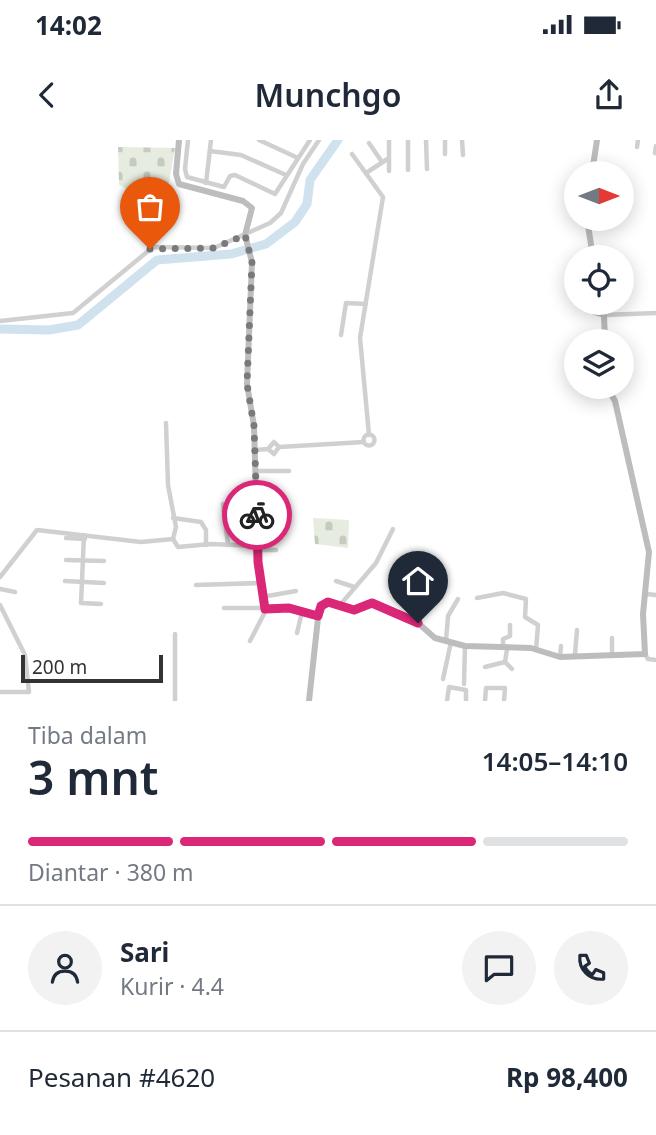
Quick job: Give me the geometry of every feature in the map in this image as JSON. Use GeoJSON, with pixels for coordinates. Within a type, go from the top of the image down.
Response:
{"type":"FeatureCollection","features":[{"type":"Feature","properties":{"kind":"street"},"geometry":{"type":"LineString","coordinates":[[179,140],[176,174],[179,184],[249,204],[252,210],[245,236],[252,261],[247,384],[255,450],[257,548],[265,609],[250,641]]}},
{"type":"Feature","properties":{"kind":"street"},"geometry":{"type":"LineString","coordinates":[[188,140],[186,174],[206,183],[225,187],[233,175],[276,194],[310,140]]}},
{"type":"Feature","properties":{"kind":"street"},"geometry":{"type":"LineString","coordinates":[[206,183],[211,140]]}},
{"type":"Feature","properties":{"kind":"street"},"geometry":{"type":"LineString","coordinates":[[259,140],[298,158]]}},
{"type":"Feature","properties":{"kind":"street"},"geometry":{"type":"LineString","coordinates":[[278,148],[283,140]]}},
{"type":"Feature","properties":{"kind":"street"},"geometry":{"type":"LineString","coordinates":[[0,321],[73,313],[150,249],[214,248],[270,223],[281,213],[303,164],[319,140]]}},
{"type":"Feature","properties":{"kind":"street"},"geometry":{"type":"LineString","coordinates":[[389,140],[389,171]]}},
{"type":"Feature","properties":{"kind":"street"},"geometry":{"type":"LineString","coordinates":[[408,140],[408,170]]}},
{"type":"Feature","properties":{"kind":"street"},"geometry":{"type":"LineString","coordinates":[[426,140],[427,169]]}},
{"type":"Feature","properties":{"kind":"street"},"geometry":{"type":"LineString","coordinates":[[445,140],[445,154]]}},
{"type":"Feature","properties":{"kind":"street"},"geometry":{"type":"LineString","coordinates":[[462,140],[463,155]]}},
{"type":"Feature","properties":{"kind":"street"},"geometry":{"type":"LineString","coordinates":[[594,161],[597,140]]}},
{"type":"Feature","properties":{"kind":"street"},"geometry":{"type":"LineString","coordinates":[[637,147],[638,140]]}},
{"type":"Feature","properties":{"kind":"street"},"geometry":{"type":"LineString","coordinates":[[369,143],[382,162]]}},
{"type":"Feature","properties":{"kind":"street"},"geometry":{"type":"LineString","coordinates":[[655,153],[656,146]]}},
{"type":"Feature","properties":{"kind":"street"},"geometry":{"type":"LineString","coordinates":[[210,151],[241,155],[286,175]]}},
{"type":"Feature","properties":{"kind":"street"},"geometry":{"type":"LineString","coordinates":[[352,154],[383,197],[360,338],[369,435],[364,442]]}},
{"type":"Feature","properties":{"kind":"street"},"geometry":{"type":"LineString","coordinates":[[366,173],[389,158]]}},
{"type":"Feature","properties":{"kind":"street"},"geometry":{"type":"LineString","coordinates":[[341,334],[346,303],[366,304]]}},
{"type":"Feature","properties":{"kind":"street"},"geometry":{"type":"LineString","coordinates":[[634,314],[656,313]]}},
{"type":"Feature","properties":{"kind":"street"},"geometry":{"type":"LineString","coordinates":[[604,315],[605,329]]}},
{"type":"Feature","properties":{"kind":"street"},"geometry":{"type":"LineString","coordinates":[[614,399],[649,549],[645,654],[648,659],[656,660]]}},
{"type":"Feature","properties":{"kind":"street"},"geometry":{"type":"LineString","coordinates":[[166,423],[176,531],[173,539]]}},
{"type":"Feature","properties":{"kind":"street"},"geometry":{"type":"LineString","coordinates":[[255,450],[268,449],[274,442],[279,447],[364,442],[368,446],[373,444],[373,437],[369,435]]}},
{"type":"Feature","properties":{"kind":"street"},"geometry":{"type":"LineString","coordinates":[[256,471],[289,471]]}},
{"type":"Feature","properties":{"kind":"street"},"geometry":{"type":"LineString","coordinates":[[223,504],[228,545]]}},
{"type":"Feature","properties":{"kind":"street"},"geometry":{"type":"LineString","coordinates":[[173,518],[201,522],[206,530],[206,545]]}},
{"type":"Feature","properties":{"kind":"street"},"geometry":{"type":"LineString","coordinates":[[340,605],[376,563],[393,529]]}},
{"type":"Feature","properties":{"kind":"street"},"geometry":{"type":"LineString","coordinates":[[0,576],[24,550],[34,531],[106,540]]}},
{"type":"Feature","properties":{"kind":"street"},"geometry":{"type":"LineString","coordinates":[[84,537],[82,603],[101,604]]}},
{"type":"Feature","properties":{"kind":"street"},"geometry":{"type":"LineString","coordinates":[[66,538],[141,542],[173,539]]}},
{"type":"Feature","properties":{"kind":"street"},"geometry":{"type":"LineString","coordinates":[[173,539],[181,548],[228,545],[276,550]]}},
{"type":"Feature","properties":{"kind":"street"},"geometry":{"type":"LineString","coordinates":[[66,560],[104,561]]}},
{"type":"Feature","properties":{"kind":"street"},"geometry":{"type":"LineString","coordinates":[[65,581],[104,583]]}},
{"type":"Feature","properties":{"kind":"street"},"geometry":{"type":"LineString","coordinates":[[336,581],[354,587]]}},
{"type":"Feature","properties":{"kind":"street"},"geometry":{"type":"LineString","coordinates":[[196,585],[260,583]]}},
{"type":"Feature","properties":{"kind":"street"},"geometry":{"type":"LineString","coordinates":[[0,589],[15,592]]}},
{"type":"Feature","properties":{"kind":"street"},"geometry":{"type":"LineString","coordinates":[[262,597],[296,591]]}},
{"type":"Feature","properties":{"kind":"street"},"geometry":{"type":"LineString","coordinates":[[477,598],[503,593],[526,599],[525,617],[538,625],[536,651]]}},
{"type":"Feature","properties":{"kind":"street"},"geometry":{"type":"LineString","coordinates":[[646,594],[656,595]]}},
{"type":"Feature","properties":{"kind":"street"},"geometry":{"type":"LineString","coordinates":[[443,679],[448,616],[458,599]]}},
{"type":"Feature","properties":{"kind":"street"},"geometry":{"type":"LineString","coordinates":[[309,701],[318,616],[321,606],[326,602],[354,610],[368,603],[377,605],[418,623],[433,637],[465,646],[505,649],[520,647],[561,657],[575,654],[645,654]]}},
{"type":"Feature","properties":{"kind":"street"},"geometry":{"type":"LineString","coordinates":[[0,605],[2,621],[25,655],[29,692],[0,692]]}},
{"type":"Feature","properties":{"kind":"street"},"geometry":{"type":"LineString","coordinates":[[224,608],[289,608],[318,616]]}},
{"type":"Feature","properties":{"kind":"street"},"geometry":{"type":"LineString","coordinates":[[297,633],[303,611]]}},
{"type":"Feature","properties":{"kind":"street"},"geometry":{"type":"LineString","coordinates":[[510,625],[510,636],[502,639],[505,662],[512,669]]}},
{"type":"Feature","properties":{"kind":"street"},"geometry":{"type":"LineString","coordinates":[[575,654],[578,629]]}},
{"type":"Feature","properties":{"kind":"street"},"geometry":{"type":"LineString","coordinates":[[174,701],[175,634]]}},
{"type":"Feature","properties":{"kind":"street"},"geometry":{"type":"LineString","coordinates":[[612,638],[612,654]]}},
{"type":"Feature","properties":{"kind":"street"},"geometry":{"type":"LineString","coordinates":[[464,684],[465,646]]}},
{"type":"Feature","properties":{"kind":"street"},"geometry":{"type":"LineString","coordinates":[[561,646],[561,657]]}},
{"type":"Feature","properties":{"kind":"street"},"geometry":{"type":"LineString","coordinates":[[485,667],[505,662]]}},
{"type":"Feature","properties":{"kind":"street"},"geometry":{"type":"LineString","coordinates":[[447,701],[449,687],[466,690],[466,701]]}},
{"type":"Feature","properties":{"kind":"street"},"geometry":{"type":"LineString","coordinates":[[485,701],[486,688],[505,688],[503,701]]}},
{"type":"Feature","properties":{"kind":"green space"},"geometry":{"type":"Polygon","coordinates":[[[118,147],[175,148],[165,205],[119,185],[118,147]]]}},
{"type":"Feature","properties":{"kind":"green space"},"geometry":{"type":"Polygon","coordinates":[[[313,518],[349,520],[348,548],[315,544],[313,518]]]}},
{"type":"Feature","properties":{"kind":"waterway"},"geometry":{"type":"LineString","coordinates":[[0,329],[49,330],[78,325],[157,260],[231,254],[266,244],[295,222],[307,204],[310,180],[338,140]]}},
{"type":"Feature","properties":{"kind":"way so far"},"geometry":{"type":"LineString","coordinates":[[150,249],[214,248],[227,245],[245,235],[252,262],[247,384],[253,412],[257,515]]}},
{"type":"Feature","properties":{"kind":"route"},"geometry":{"type":"LineString","coordinates":[[257,515],[258,562],[266,610],[289,608],[312,612],[318,616],[321,606],[328,602],[354,610],[372,603],[418,623]]}}]}
